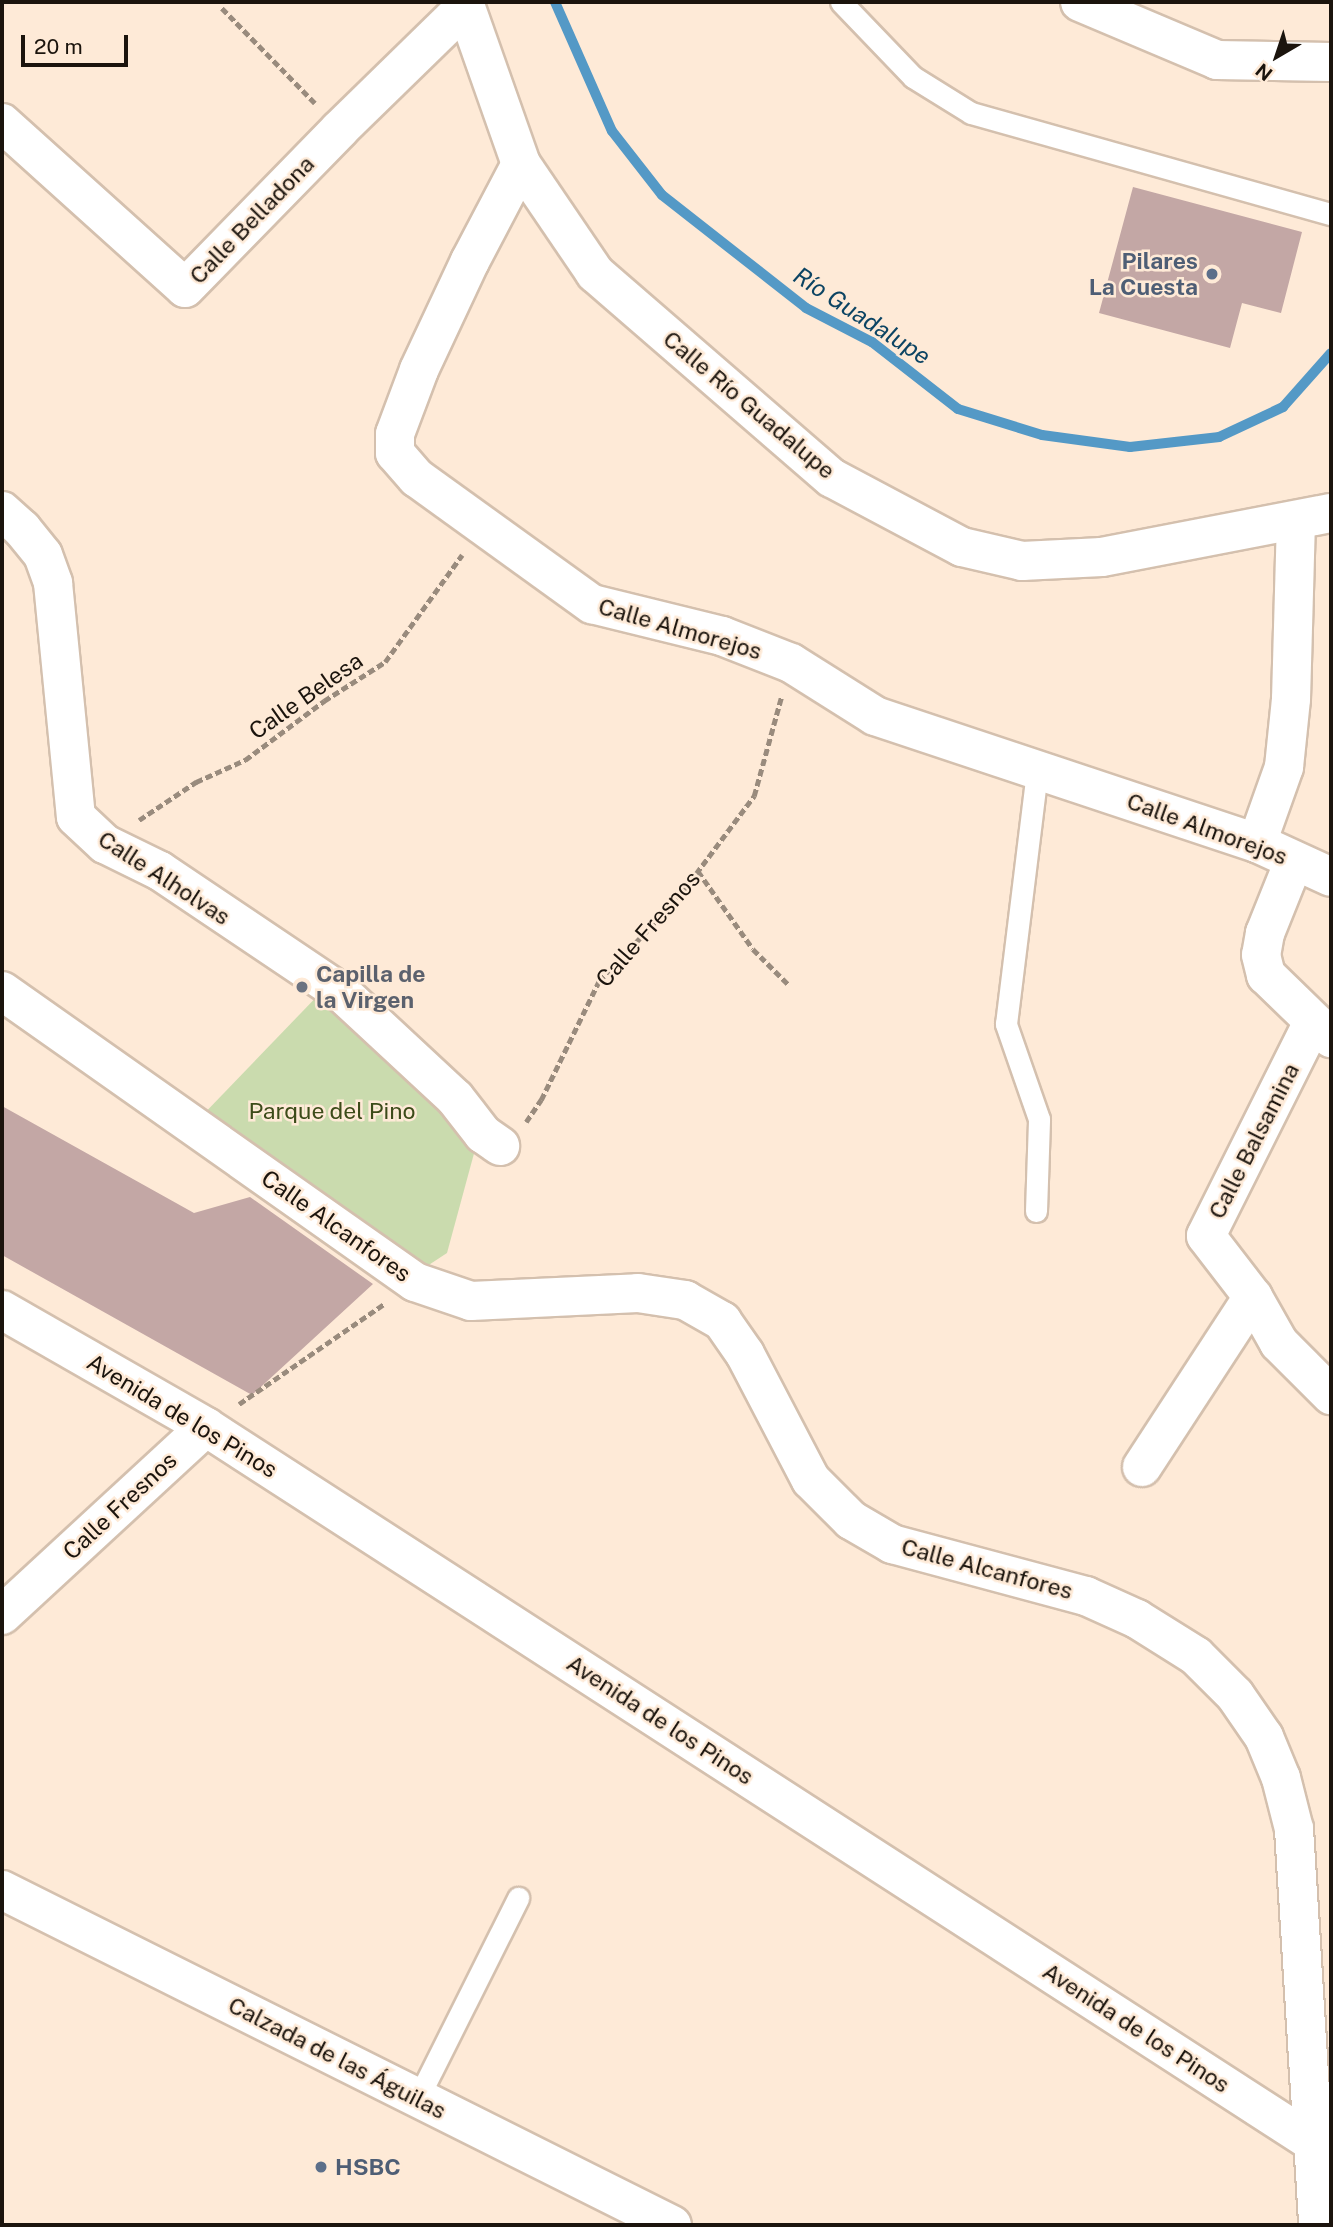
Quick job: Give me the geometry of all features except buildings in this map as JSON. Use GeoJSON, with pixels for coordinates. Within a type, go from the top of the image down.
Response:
{"type":"FeatureCollection","features":[{"type":"Feature","properties":{"kind":"street"},"geometry":{"type":"LineString","coordinates":[[1080,2],[1217,60],[1330,67]]}},
{"type":"Feature","properties":{"kind":"street","name":"Calle Belladona"},"geometry":{"type":"LineString","coordinates":[[2,123],[185,288],[464,5]]}},
{"type":"Feature","properties":{"kind":"street","name":"Calle Río Guadalupe"},"geometry":{"type":"LineString","coordinates":[[464,5],[521,164],[595,273],[832,478],[962,547],[1022,561],[1102,556],[1314,517]]}},
{"type":"Feature","properties":{"kind":"street","name":"Calle Almorejos"},"geometry":{"type":"LineString","coordinates":[[521,164],[470,261],[424,358],[395,434],[395,453],[404,466],[592,604],[722,636],[791,663],[875,716],[1257,843],[1331,877]]}},
{"type":"Feature","properties":{"kind":"street","name":"Calle Alholvas"},"geometry":{"type":"LineString","coordinates":[[2,511],[43,555],[53,583],[76,817],[104,844],[160,871],[343,994],[455,1098],[483,1134],[500,1146]]}},
{"type":"Feature","properties":{"kind":"street"},"geometry":{"type":"LineString","coordinates":[[1257,843],[1284,767],[1314,517]]}},
{"type":"Feature","properties":{"kind":"street"},"geometry":{"type":"LineString","coordinates":[[1294,861],[1265,933],[1261,955],[1266,975],[1322,1030]]}},
{"type":"Feature","properties":{"kind":"street","name":"Calle Alcanfores"},"geometry":{"type":"LineString","coordinates":[[2,991],[415,1282],[471,1301],[638,1293],[685,1300],[722,1321],[745,1354],[811,1480],[851,1520],[892,1544],[1086,1596],[1137,1619],[1196,1657],[1235,1695],[1264,1737],[1281,1778],[1294,1829],[1318,2225]]}},
{"type":"Feature","properties":{"kind":"street","name":"Calle Balsamina"},"geometry":{"type":"LineString","coordinates":[[1252,1297],[1206,1236],[1322,1030]]}},
{"type":"Feature","properties":{"kind":"street"},"geometry":{"type":"LineString","coordinates":[[1142,1467],[1252,1297],[1279,1343],[1331,1395]]}},
{"type":"Feature","properties":{"kind":"street","name":"Avenida de los Pinos"},"geometry":{"type":"LineString","coordinates":[[2,1310],[206,1427],[1311,2141]]}},
{"type":"Feature","properties":{"kind":"street","name":"Calle Fresnos"},"geometry":{"type":"LineString","coordinates":[[2,1615],[206,1427]]}},
{"type":"Feature","properties":{"kind":"street","name":"Calzada de las Águilas"},"geometry":{"type":"LineString","coordinates":[[2,1890],[672,2225]]}},
{"type":"Feature","properties":{"kind":"lane"},"geometry":{"type":"LineString","coordinates":[[841,2],[913,77],[971,113],[1331,214]]}},
{"type":"Feature","properties":{"kind":"lane"},"geometry":{"type":"LineString","coordinates":[[1036,1211],[1039,1119],[1006,1024],[1037,772]]}},
{"type":"Feature","properties":{"kind":"lane"},"geometry":{"type":"LineString","coordinates":[[418,2098],[518,1898]]}},
{"type":"Feature","properties":{"kind":"path"},"geometry":{"type":"LineString","coordinates":[[222,8],[340,129]]}},
{"type":"Feature","properties":{"kind":"path","name":"Calle Belesa"},"geometry":{"type":"LineString","coordinates":[[104,844],[196,782],[245,760],[324,701],[385,662],[482,525]]}},
{"type":"Feature","properties":{"kind":"path","name":"Calle Fresnos"},"geometry":{"type":"LineString","coordinates":[[500,1146],[517,1135],[541,1100],[599,981],[677,899],[754,796],[791,663]]}},
{"type":"Feature","properties":{"kind":"path"},"geometry":{"type":"LineString","coordinates":[[698,871],[753,949],[789,985]]}},
{"type":"Feature","properties":{"kind":"path"},"geometry":{"type":"LineString","coordinates":[[206,1427],[415,1282]]}},
{"type":"Feature","properties":{"kind":"green space","name":"Parque del Pino"},"geometry":{"type":"Polygon","coordinates":[[[326,987],[479,1135],[447,1253],[415,1274],[197,1121],[326,987]]]}},
{"type":"Feature","properties":{"kind":"waterway","name":"Río Guadalupe"},"geometry":{"type":"LineString","coordinates":[[555,2],[612,131],[662,195],[806,308],[872,342],[958,409],[1042,435],[1130,447],[1219,437],[1283,407],[1331,353]]}},
{"type":"Feature","properties":{"kind":"place","name":"Pilares La Cuesta"},"geometry":{"type":"Point","coordinates":[1212,274]}},
{"type":"Feature","properties":{"kind":"place","name":"Capilla de la Virgen"},"geometry":{"type":"Point","coordinates":[302,987]}},
{"type":"Feature","properties":{"kind":"place","name":"HSBC"},"geometry":{"type":"Point","coordinates":[321,2167]}}]}
